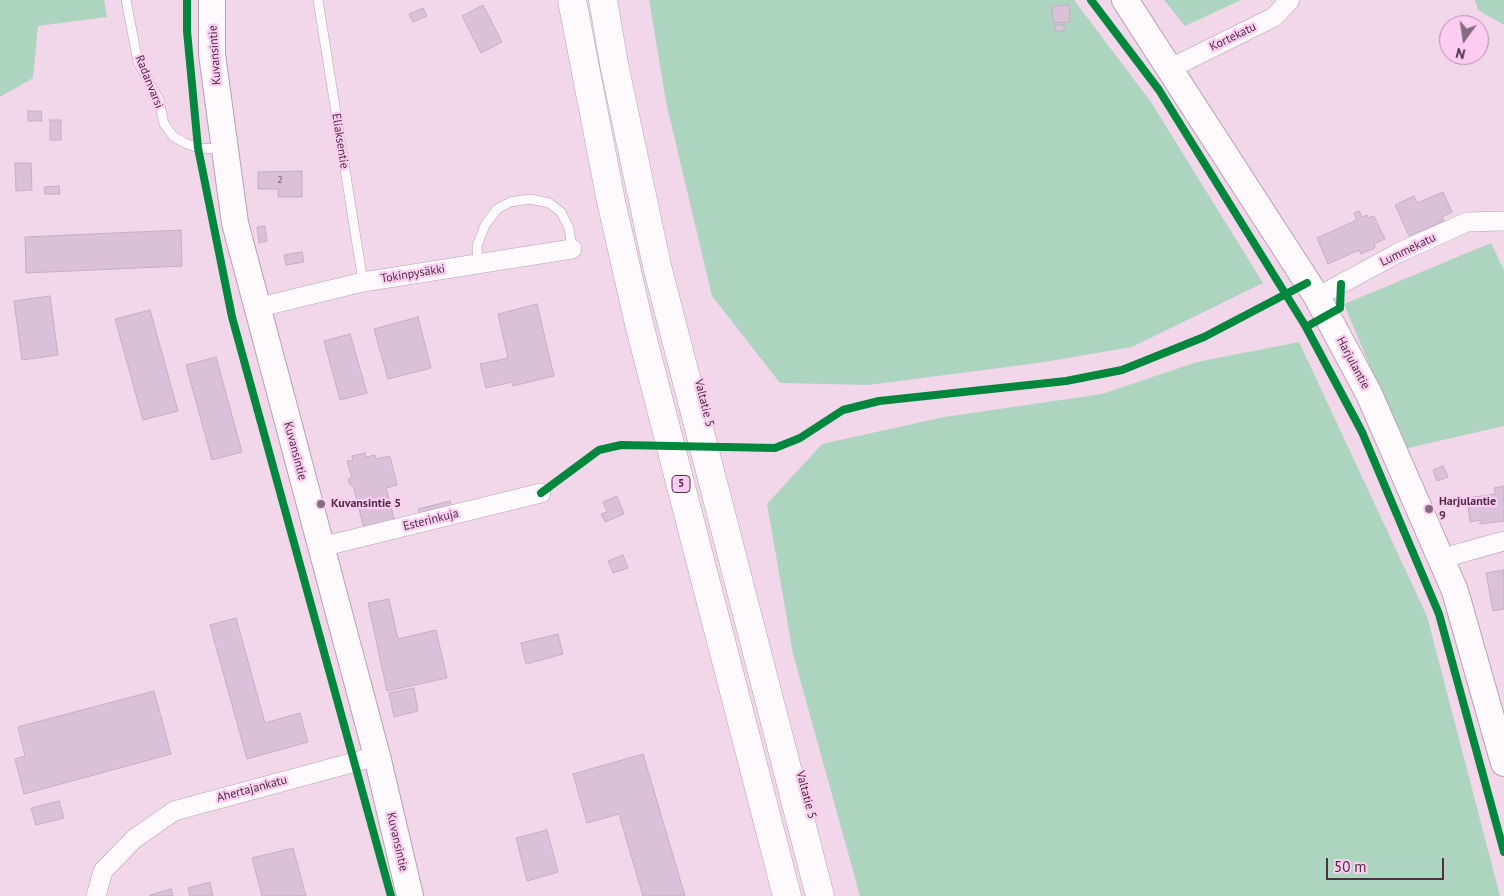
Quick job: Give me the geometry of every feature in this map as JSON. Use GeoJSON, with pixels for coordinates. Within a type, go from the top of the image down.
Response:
{"type":"FeatureCollection","features":[{"type":"Feature","properties":{"kind":"highway","name":"5"},"geometry":{"type":"LineString","coordinates":[[572,0],[610,202],[639,324],[787,896]]}},
{"type":"Feature","properties":{"kind":"highway","name":"Valtatie 5"},"geometry":{"type":"LineString","coordinates":[[603,0],[614,64],[657,266],[820,896]]}},
{"type":"Feature","properties":{"kind":"street","name":"Kuvansintie"},"geometry":{"type":"LineString","coordinates":[[212,0],[212,54],[235,223],[256,308],[377,756],[410,896]]}},
{"type":"Feature","properties":{"kind":"street","name":"Harjulantie"},"geometry":{"type":"LineString","coordinates":[[1125,0],[1171,68],[1317,297],[1369,394],[1455,591],[1504,763]]}},
{"type":"Feature","properties":{"kind":"street","name":"Kortekatu"},"geometry":{"type":"LineString","coordinates":[[1171,68],[1274,17],[1290,0]]}},
{"type":"Feature","properties":{"kind":"street","name":"Lummekatu"},"geometry":{"type":"LineString","coordinates":[[1317,297],[1398,253],[1467,222],[1504,220]]}},
{"type":"Feature","properties":{"kind":"street","name":"Tokinpysäkki"},"geometry":{"type":"LineString","coordinates":[[256,308],[363,282],[572,249]]}},
{"type":"Feature","properties":{"kind":"street","name":"Esterinkuja"},"geometry":{"type":"LineString","coordinates":[[321,547],[541,493]]}},
{"type":"Feature","properties":{"kind":"street"},"geometry":{"type":"LineString","coordinates":[[1440,559],[1504,541]]}},
{"type":"Feature","properties":{"kind":"street","name":"Ahertajankatu"},"geometry":{"type":"LineString","coordinates":[[96,896],[103,871],[134,838],[174,811],[377,756]]}},
{"type":"Feature","properties":{"kind":"lane","name":"Radanvarsi"},"geometry":{"type":"LineString","coordinates":[[126,0],[138,62],[159,100],[164,124],[173,136],[198,148],[225,149]]}},
{"type":"Feature","properties":{"kind":"lane","name":"Eliaksentie"},"geometry":{"type":"LineString","coordinates":[[318,0],[363,282]]}},
{"type":"Feature","properties":{"kind":"lane"},"geometry":{"type":"LineString","coordinates":[[478,264],[477,246],[484,225],[497,209],[510,202],[530,199],[549,204],[561,212],[568,228],[572,249]]}},
{"type":"Feature","properties":{"kind":"green space"},"geometry":{"type":"Polygon","coordinates":[[[0,0],[104,0],[107,17],[38,26],[33,78],[0,97],[0,0]]]}},
{"type":"Feature","properties":{"kind":"green space"},"geometry":{"type":"Polygon","coordinates":[[[649,0],[1074,0],[1151,102],[1263,283],[1132,347],[1038,363],[868,385],[780,383],[712,296],[666,102],[649,0]]]}},
{"type":"Feature","properties":{"kind":"green space"},"geometry":{"type":"Polygon","coordinates":[[[1164,0],[1241,0],[1185,26],[1164,0]]]}},
{"type":"Feature","properties":{"kind":"green space"},"geometry":{"type":"Polygon","coordinates":[[[1475,0],[1504,0],[1504,25],[1489,15],[1478,10],[1475,0]]]}},
{"type":"Feature","properties":{"kind":"green space"},"geometry":{"type":"Polygon","coordinates":[[[1491,243],[1504,270],[1504,426],[1404,449],[1344,304],[1491,243]]]}},
{"type":"Feature","properties":{"kind":"green space"},"geometry":{"type":"Polygon","coordinates":[[[1299,342],[1427,616],[1500,896],[860,896],[793,654],[767,504],[822,444],[944,417],[1102,394],[1197,362],[1299,342]]]}},
{"type":"Feature","properties":{"kind":"building"},"geometry":{"type":"Polygon","coordinates":[[[483,5],[502,42],[481,53],[462,16],[483,5]]]}},
{"type":"Feature","properties":{"kind":"building"},"geometry":{"type":"Polygon","coordinates":[[[1069,5],[1070,22],[1053,23],[1052,6],[1069,5]]]}},
{"type":"Feature","properties":{"kind":"building"},"geometry":{"type":"Polygon","coordinates":[[[423,8],[427,16],[413,22],[409,14],[423,8]]]}},
{"type":"Feature","properties":{"kind":"building"},"geometry":{"type":"Polygon","coordinates":[[[1055,25],[1064,25],[1064,31],[1055,31],[1055,25]]]}},
{"type":"Feature","properties":{"kind":"building"},"geometry":{"type":"Polygon","coordinates":[[[28,111],[41,111],[42,121],[28,121],[28,111]]]}},
{"type":"Feature","properties":{"kind":"building"},"geometry":{"type":"Polygon","coordinates":[[[50,120],[61,120],[61,140],[50,140],[50,120]]]}},
{"type":"Feature","properties":{"kind":"building"},"geometry":{"type":"Polygon","coordinates":[[[15,163],[31,163],[32,190],[16,191],[15,163]]]}},
{"type":"Feature","properties":{"kind":"building"},"geometry":{"type":"Polygon","coordinates":[[[302,171],[302,197],[278,197],[278,189],[258,189],[258,172],[302,171]]]}},
{"type":"Feature","properties":{"kind":"building"},"geometry":{"type":"Polygon","coordinates":[[[59,186],[60,194],[45,194],[44,187],[59,186]]]}},
{"type":"Feature","properties":{"kind":"building"},"geometry":{"type":"Polygon","coordinates":[[[1443,192],[1452,212],[1442,217],[1444,221],[1409,236],[1395,205],[1414,196],[1417,203],[1443,192]]]}},
{"type":"Feature","properties":{"kind":"building"},"geometry":{"type":"Polygon","coordinates":[[[1359,211],[1362,217],[1367,215],[1368,218],[1374,216],[1385,239],[1374,244],[1375,248],[1361,254],[1359,250],[1328,264],[1317,238],[1357,220],[1354,213],[1359,211]]]}},
{"type":"Feature","properties":{"kind":"building"},"geometry":{"type":"Polygon","coordinates":[[[265,226],[267,241],[259,243],[257,227],[265,226]]]}},
{"type":"Feature","properties":{"kind":"building"},"geometry":{"type":"Polygon","coordinates":[[[181,230],[182,266],[26,273],[25,237],[181,230]]]}},
{"type":"Feature","properties":{"kind":"building"},"geometry":{"type":"Polygon","coordinates":[[[302,252],[304,262],[286,265],[284,255],[302,252]]]}},
{"type":"Feature","properties":{"kind":"building"},"geometry":{"type":"Polygon","coordinates":[[[50,296],[58,355],[22,360],[14,301],[50,296]]]}},
{"type":"Feature","properties":{"kind":"building"},"geometry":{"type":"Polygon","coordinates":[[[537,304],[554,376],[513,386],[512,382],[486,388],[480,364],[508,358],[498,314],[537,304]]]}},
{"type":"Feature","properties":{"kind":"building"},"geometry":{"type":"Polygon","coordinates":[[[150,310],[178,411],[143,420],[115,319],[150,310]]]}},
{"type":"Feature","properties":{"kind":"building"},"geometry":{"type":"Polygon","coordinates":[[[418,317],[431,368],[388,379],[374,329],[418,317]]]}},
{"type":"Feature","properties":{"kind":"building"},"geometry":{"type":"Polygon","coordinates":[[[350,334],[367,393],[340,400],[324,341],[350,334]]]}},
{"type":"Feature","properties":{"kind":"building"},"geometry":{"type":"Polygon","coordinates":[[[216,357],[242,452],[212,460],[186,365],[216,357]]]}},
{"type":"Feature","properties":{"kind":"building"},"geometry":{"type":"Polygon","coordinates":[[[365,453],[366,457],[375,455],[376,459],[390,456],[397,485],[386,488],[395,522],[364,529],[353,485],[350,485],[348,479],[352,478],[347,461],[353,460],[352,456],[365,453]]]}},
{"type":"Feature","properties":{"kind":"building"},"geometry":{"type":"Polygon","coordinates":[[[1443,466],[1448,477],[1437,481],[1433,470],[1443,466]]]}},
{"type":"Feature","properties":{"kind":"building"},"geometry":{"type":"Polygon","coordinates":[[[1504,486],[1504,521],[1480,524],[1480,520],[1470,522],[1467,498],[1495,494],[1494,488],[1504,486]]]}},
{"type":"Feature","properties":{"kind":"building"},"geometry":{"type":"Polygon","coordinates":[[[617,496],[624,514],[605,522],[601,514],[607,512],[603,502],[617,496]]]}},
{"type":"Feature","properties":{"kind":"building"},"geometry":{"type":"Polygon","coordinates":[[[450,501],[453,515],[422,522],[418,509],[450,501]]]}},
{"type":"Feature","properties":{"kind":"building"},"geometry":{"type":"Polygon","coordinates":[[[623,555],[628,568],[613,573],[608,561],[623,555]]]}},
{"type":"Feature","properties":{"kind":"building"},"geometry":{"type":"Polygon","coordinates":[[[1504,570],[1504,609],[1493,611],[1486,573],[1504,570]]]}},
{"type":"Feature","properties":{"kind":"building"},"geometry":{"type":"Polygon","coordinates":[[[389,599],[398,639],[436,630],[447,678],[387,691],[368,603],[389,599]]]}},
{"type":"Feature","properties":{"kind":"building"},"geometry":{"type":"Polygon","coordinates":[[[236,618],[265,723],[300,713],[308,742],[247,759],[210,625],[236,618]]]}},
{"type":"Feature","properties":{"kind":"building"},"geometry":{"type":"Polygon","coordinates":[[[558,634],[563,654],[526,664],[521,643],[558,634]]]}},
{"type":"Feature","properties":{"kind":"building"},"geometry":{"type":"Polygon","coordinates":[[[414,688],[418,711],[394,717],[389,693],[414,688]]]}},
{"type":"Feature","properties":{"kind":"building"},"geometry":{"type":"Polygon","coordinates":[[[154,691],[171,754],[24,794],[15,759],[25,756],[18,727],[154,691]]]}},
{"type":"Feature","properties":{"kind":"building"},"geometry":{"type":"Polygon","coordinates":[[[643,754],[685,896],[643,896],[619,814],[587,823],[573,774],[643,754]]]}},
{"type":"Feature","properties":{"kind":"building"},"geometry":{"type":"Polygon","coordinates":[[[59,801],[64,818],[36,825],[31,808],[59,801]]]}},
{"type":"Feature","properties":{"kind":"building"},"geometry":{"type":"Polygon","coordinates":[[[547,830],[558,872],[527,881],[516,838],[547,830]]]}},
{"type":"Feature","properties":{"kind":"building"},"geometry":{"type":"Polygon","coordinates":[[[293,848],[306,896],[262,896],[252,858],[293,848]]]}},
{"type":"Feature","properties":{"kind":"building"},"geometry":{"type":"Polygon","coordinates":[[[210,882],[213,896],[190,896],[188,888],[210,882]]]}},
{"type":"Feature","properties":{"kind":"building"},"geometry":{"type":"Polygon","coordinates":[[[171,889],[173,896],[150,896],[150,895],[171,889]]]}},
{"type":"Feature","properties":{"kind":"cycle path"},"geometry":{"type":"LineString","coordinates":[[187,0],[187,31],[198,148],[232,317],[391,896]]}},
{"type":"Feature","properties":{"kind":"cycle path"},"geometry":{"type":"LineString","coordinates":[[1091,0],[1159,90],[1306,327],[1362,432],[1439,614],[1504,852]]}},
{"type":"Feature","properties":{"kind":"cycle path"},"geometry":{"type":"LineString","coordinates":[[541,493],[599,450],[621,445],[775,448],[800,438],[843,410],[879,401],[1066,381],[1122,370],[1204,337],[1307,283]]}},
{"type":"Feature","properties":{"kind":"cycle path"},"geometry":{"type":"LineString","coordinates":[[1306,327],[1340,308],[1341,284]]}},
{"type":"Feature","properties":{"kind":"place","name":"Kuvansintie 5"},"geometry":{"type":"Point","coordinates":[321,504]}},
{"type":"Feature","properties":{"kind":"place","name":"Harjulantie 9"},"geometry":{"type":"Point","coordinates":[1429,509]}}]}
